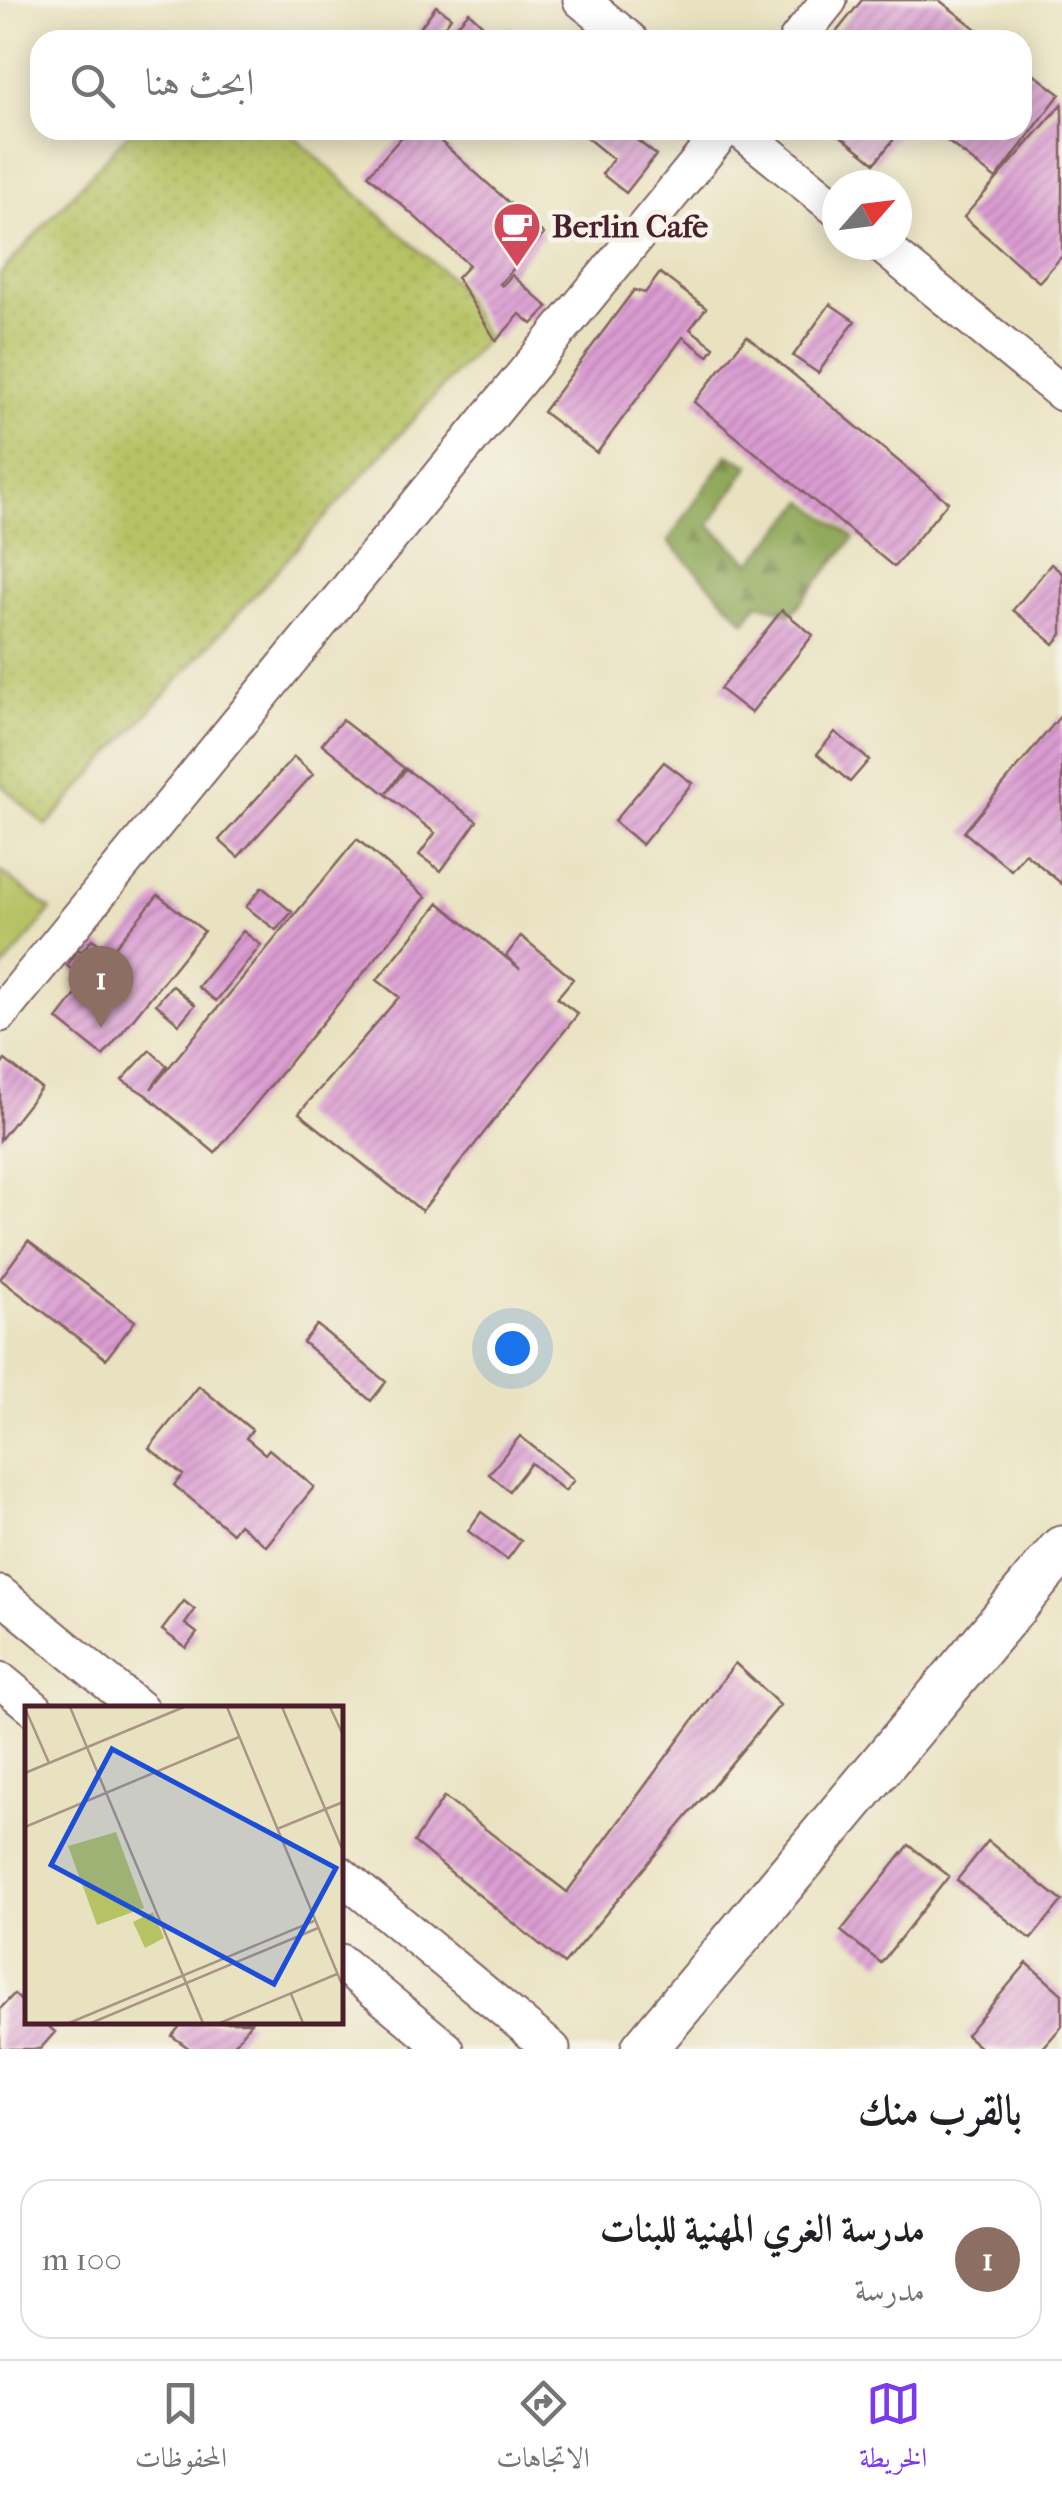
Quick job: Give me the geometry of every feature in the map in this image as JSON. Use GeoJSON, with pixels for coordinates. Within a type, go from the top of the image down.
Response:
{"type":"FeatureCollection","features":[{"type":"Feature","properties":{"kind":"street"},"geometry":{"type":"LineString","coordinates":[[581,0],[618,30]]}},
{"type":"Feature","properties":{"kind":"street"},"geometry":{"type":"LineString","coordinates":[[805,30],[829,0]]}},
{"type":"Feature","properties":{"kind":"street"},"geometry":{"type":"LineString","coordinates":[[0,1014],[716,140]]}},
{"type":"Feature","properties":{"kind":"street"},"geometry":{"type":"LineString","coordinates":[[752,140],[822,197]]}},
{"type":"Feature","properties":{"kind":"street"},"geometry":{"type":"LineString","coordinates":[[899,260],[1062,393]]}},
{"type":"Feature","properties":{"kind":"street"},"geometry":{"type":"LineString","coordinates":[[644,2049],[1062,1549]]}},
{"type":"Feature","properties":{"kind":"street"},"geometry":{"type":"LineString","coordinates":[[0,1594],[136,1706]]}},
{"type":"Feature","properties":{"kind":"street"},"geometry":{"type":"LineString","coordinates":[[0,1680],[32,1706]]}},
{"type":"Feature","properties":{"kind":"street"},"geometry":{"type":"LineString","coordinates":[[342,1876],[552,2049]]}},
{"type":"Feature","properties":{"kind":"street"},"geometry":{"type":"LineString","coordinates":[[342,1964],[446,2049]]}},
{"type":"Feature","properties":{"kind":"green space"},"geometry":{"type":"Polygon","coordinates":[[[122,140],[298,140],[454,282],[487,338],[46,826],[0,784],[0,274],[122,140]]]}},
{"type":"Feature","properties":{"kind":"green space"},"geometry":{"type":"Polygon","coordinates":[[[728,454],[750,465],[709,525],[751,563],[805,501],[854,538],[791,614],[758,603],[745,622],[668,541],[728,454]]]}},
{"type":"Feature","properties":{"kind":"green space"},"geometry":{"type":"Polygon","coordinates":[[[0,871],[51,910],[0,972],[0,871]]]}},
{"type":"Feature","properties":{"kind":"building"},"geometry":{"type":"Polygon","coordinates":[[[862,0],[939,0],[978,30],[838,30],[862,0]]]}},
{"type":"Feature","properties":{"kind":"building"},"geometry":{"type":"Polygon","coordinates":[[[436,6],[451,17],[442,30],[418,30],[436,6]]]}},
{"type":"Feature","properties":{"kind":"building"},"geometry":{"type":"Polygon","coordinates":[[[469,12],[486,28],[484,30],[453,30],[469,12]]]}},
{"type":"Feature","properties":{"kind":"building"},"geometry":{"type":"Polygon","coordinates":[[[1032,73],[1060,94],[1032,131],[1032,73]]]}},
{"type":"Feature","properties":{"kind":"building"},"geometry":{"type":"Polygon","coordinates":[[[1062,104],[1062,256],[1039,282],[964,217],[1062,104]]]}},
{"type":"Feature","properties":{"kind":"building"},"geometry":{"type":"Polygon","coordinates":[[[399,140],[439,140],[544,234],[500,284],[512,275],[548,307],[532,324],[520,314],[496,341],[457,278],[469,265],[368,175],[399,140]]]}},
{"type":"Feature","properties":{"kind":"building"},"geometry":{"type":"Polygon","coordinates":[[[589,140],[637,140],[656,155],[626,193],[602,174],[613,159],[589,140]]]}},
{"type":"Feature","properties":{"kind":"building"},"geometry":{"type":"Polygon","coordinates":[[[846,140],[893,140],[875,163],[846,140]]]}},
{"type":"Feature","properties":{"kind":"building"},"geometry":{"type":"Polygon","coordinates":[[[946,140],[1025,140],[996,179],[946,140]]]}},
{"type":"Feature","properties":{"kind":"building"},"geometry":{"type":"Polygon","coordinates":[[[660,273],[706,308],[690,329],[714,347],[708,356],[683,337],[597,453],[543,412],[634,290],[645,293],[660,273]]]}},
{"type":"Feature","properties":{"kind":"building"},"geometry":{"type":"Polygon","coordinates":[[[830,304],[855,321],[818,373],[793,356],[830,304]]]}},
{"type":"Feature","properties":{"kind":"building"},"geometry":{"type":"Polygon","coordinates":[[[747,336],[948,502],[894,567],[694,402],[747,336]]]}},
{"type":"Feature","properties":{"kind":"building"},"geometry":{"type":"Polygon","coordinates":[[[1051,564],[1062,573],[1062,634],[1054,644],[1013,610],[1051,564]]]}},
{"type":"Feature","properties":{"kind":"building"},"geometry":{"type":"Polygon","coordinates":[[[782,610],[813,635],[751,713],[720,689],[782,610]]]}},
{"type":"Feature","properties":{"kind":"building"},"geometry":{"type":"Polygon","coordinates":[[[1062,714],[1062,884],[1025,853],[1011,870],[964,832],[1062,714]]]}},
{"type":"Feature","properties":{"kind":"building"},"geometry":{"type":"Polygon","coordinates":[[[342,720],[404,768],[387,793],[406,769],[477,821],[441,871],[419,855],[435,833],[322,744],[342,720]]]}},
{"type":"Feature","properties":{"kind":"building"},"geometry":{"type":"Polygon","coordinates":[[[835,732],[869,760],[850,782],[817,754],[835,732]]]}},
{"type":"Feature","properties":{"kind":"building"},"geometry":{"type":"Polygon","coordinates":[[[294,757],[313,774],[238,857],[219,840],[294,757]]]}},
{"type":"Feature","properties":{"kind":"building"},"geometry":{"type":"Polygon","coordinates":[[[664,762],[692,783],[642,845],[614,821],[664,762]]]}},
{"type":"Feature","properties":{"kind":"building"},"geometry":{"type":"Polygon","coordinates":[[[357,839],[426,897],[215,1153],[146,1095],[122,1080],[150,1050],[167,1066],[151,1089],[357,839]]]}},
{"type":"Feature","properties":{"kind":"building"},"geometry":{"type":"Polygon","coordinates":[[[262,887],[292,912],[276,930],[246,907],[262,887]]]}},
{"type":"Feature","properties":{"kind":"building"},"geometry":{"type":"Polygon","coordinates":[[[158,895],[204,931],[103,1056],[57,1019],[100,964],[95,960],[83,978],[67,966],[78,949],[82,952],[92,939],[109,951],[103,961],[158,895]]]}},
{"type":"Feature","properties":{"kind":"building"},"geometry":{"type":"Polygon","coordinates":[[[439,903],[520,969],[506,956],[521,936],[573,979],[557,998],[578,1014],[422,1211],[299,1113],[399,997],[377,980],[439,903]]]}},
{"type":"Feature","properties":{"kind":"building"},"geometry":{"type":"Polygon","coordinates":[[[243,931],[261,945],[216,1001],[198,987],[243,931]]]}},
{"type":"Feature","properties":{"kind":"building"},"geometry":{"type":"Polygon","coordinates":[[[172,985],[195,1005],[179,1024],[156,1004],[172,985]]]}},
{"type":"Feature","properties":{"kind":"building"},"geometry":{"type":"Polygon","coordinates":[[[5,1060],[41,1088],[0,1140],[0,1067],[5,1060]]]}},
{"type":"Feature","properties":{"kind":"building"},"geometry":{"type":"Polygon","coordinates":[[[28,1241],[135,1321],[106,1359],[0,1279],[28,1241]]]}},
{"type":"Feature","properties":{"kind":"building"},"geometry":{"type":"Polygon","coordinates":[[[317,1325],[386,1382],[371,1401],[303,1342],[317,1325]]]}},
{"type":"Feature","properties":{"kind":"building"},"geometry":{"type":"Polygon","coordinates":[[[199,1386],[252,1430],[246,1438],[265,1454],[269,1449],[314,1487],[266,1546],[239,1524],[232,1533],[174,1485],[183,1475],[149,1448],[199,1386]]]}},
{"type":"Feature","properties":{"kind":"building"},"geometry":{"type":"Polygon","coordinates":[[[520,1436],[574,1480],[565,1491],[531,1463],[509,1491],[489,1474],[520,1436]]]}},
{"type":"Feature","properties":{"kind":"building"},"geometry":{"type":"Polygon","coordinates":[[[481,1512],[521,1541],[507,1560],[468,1531],[481,1512]]]}},
{"type":"Feature","properties":{"kind":"building"},"geometry":{"type":"Polygon","coordinates":[[[184,1601],[195,1610],[185,1624],[197,1633],[186,1648],[162,1630],[184,1601]]]}},
{"type":"Feature","properties":{"kind":"building"},"geometry":{"type":"Polygon","coordinates":[[[735,1663],[780,1705],[564,1964],[414,1842],[444,1797],[567,1892],[735,1663]]]}},
{"type":"Feature","properties":{"kind":"building"},"geometry":{"type":"Polygon","coordinates":[[[988,1841],[1062,1901],[1031,1939],[957,1880],[988,1841]]]}},
{"type":"Feature","properties":{"kind":"building"},"geometry":{"type":"Polygon","coordinates":[[[909,1845],[949,1876],[881,1963],[841,1931],[909,1845]]]}},
{"type":"Feature","properties":{"kind":"building"},"geometry":{"type":"Polygon","coordinates":[[[1027,1963],[1062,1994],[1062,2026],[1042,2049],[982,2049],[966,2035],[1027,1963]]]}},
{"type":"Feature","properties":{"kind":"building"},"geometry":{"type":"Polygon","coordinates":[[[14,1994],[25,2004],[25,2024],[46,2024],[55,2032],[40,2049],[0,2049],[0,2009],[14,1994]]]}},
{"type":"Feature","properties":{"kind":"building"},"geometry":{"type":"Polygon","coordinates":[[[181,2024],[250,2024],[231,2049],[190,2049],[172,2036],[181,2024]]]}},
{"type":"Feature","properties":{"kind":"place","name":"Berlin Cafe"},"geometry":{"type":"Point","coordinates":[517,268]}},
{"type":"Feature","properties":{"kind":"place","name":"مدرسة الغري المهنية للبنات"},"geometry":{"type":"Point","coordinates":[101,1028]}}]}
